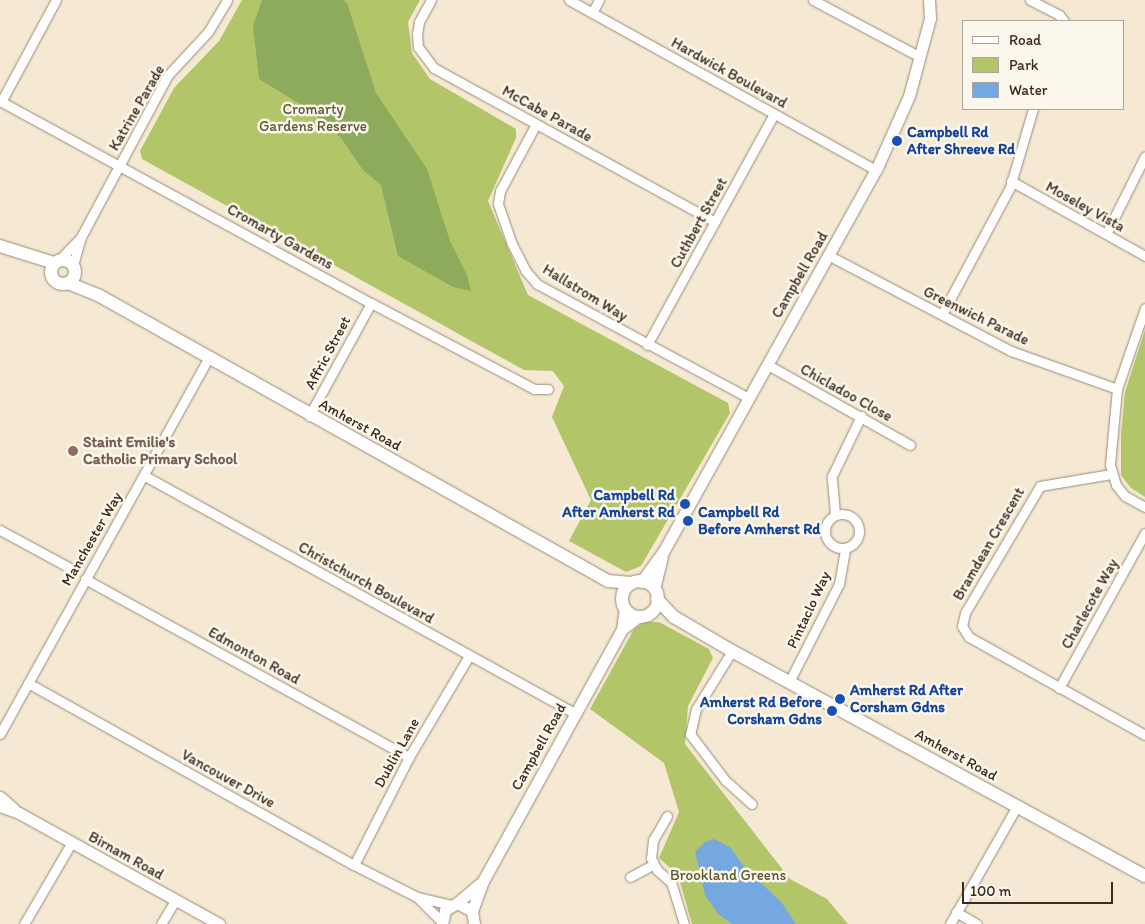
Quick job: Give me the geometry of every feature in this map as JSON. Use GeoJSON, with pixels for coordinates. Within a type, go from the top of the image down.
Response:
{"type":"FeatureCollection","features":[{"type":"Feature","properties":{"kind":"main road"},"geometry":{"type":"LineString","coordinates":[[0,246],[54,265],[74,268],[68,283]]}},
{"type":"Feature","properties":{"kind":"main road","name":"Amherst Road"},"geometry":{"type":"LineString","coordinates":[[54,265],[56,283],[68,283],[98,295],[208,359],[608,581],[636,583],[656,594],[674,617],[1145,876]]}},
{"type":"Feature","properties":{"kind":"main road","name":"Amherst Road"},"geometry":{"type":"LineString","coordinates":[[74,268],[98,295]]}},
{"type":"Feature","properties":{"kind":"main road","name":"Amherst Road"},"geometry":{"type":"LineString","coordinates":[[608,581],[624,605],[645,615],[674,617]]}},
{"type":"Feature","properties":{"kind":"main road"},"geometry":{"type":"LineString","coordinates":[[624,605],[624,592],[636,583]]}},
{"type":"Feature","properties":{"kind":"main road"},"geometry":{"type":"LineString","coordinates":[[645,615],[656,594]]}},
{"type":"Feature","properties":{"kind":"street"},"geometry":{"type":"LineString","coordinates":[[1,101],[56,0]]}},
{"type":"Feature","properties":{"kind":"street","name":"Katrine Parade"},"geometry":{"type":"LineString","coordinates":[[54,265],[81,237],[168,75],[208,32],[227,0]]}},
{"type":"Feature","properties":{"kind":"street","name":"McCabe Parade"},"geometry":{"type":"LineString","coordinates":[[431,0],[419,22],[416,34],[424,58],[434,68],[715,222]]}},
{"type":"Feature","properties":{"kind":"street","name":"Hardwick Boulevard"},"geometry":{"type":"LineString","coordinates":[[569,0],[876,170]]}},
{"type":"Feature","properties":{"kind":"street"},"geometry":{"type":"LineString","coordinates":[[592,13],[598,0]]}},
{"type":"Feature","properties":{"kind":"street"},"geometry":{"type":"LineString","coordinates":[[813,0],[920,57]]}},
{"type":"Feature","properties":{"kind":"street","name":"Campbell Road"},"geometry":{"type":"LineString","coordinates":[[636,583],[664,552],[876,170],[906,104],[930,18],[929,0]]}},
{"type":"Feature","properties":{"kind":"street"},"geometry":{"type":"LineString","coordinates":[[1030,0],[1059,15],[1063,20]]}},
{"type":"Feature","properties":{"kind":"street","name":"Cromarty Gardens"},"geometry":{"type":"LineString","coordinates":[[1,101],[370,303],[534,389],[548,389]]}},
{"type":"Feature","properties":{"kind":"street"},"geometry":{"type":"LineString","coordinates":[[942,314],[1012,182],[1033,110]]}},
{"type":"Feature","properties":{"kind":"street","name":"Cuthbert Street"},"geometry":{"type":"LineString","coordinates":[[647,345],[774,114]]}},
{"type":"Feature","properties":{"kind":"street","name":"Hallstrom Way"},"geometry":{"type":"LineString","coordinates":[[536,124],[500,191],[501,218],[525,270],[537,284],[647,345],[749,398]]}},
{"type":"Feature","properties":{"kind":"street"},"geometry":{"type":"LineString","coordinates":[[1106,234],[1145,156]]}},
{"type":"Feature","properties":{"kind":"street","name":"Moseley Vista"},"geometry":{"type":"LineString","coordinates":[[1012,182],[1145,256]]}},
{"type":"Feature","properties":{"kind":"street","name":"Katrine Parade"},"geometry":{"type":"LineString","coordinates":[[74,268],[81,237]]}},
{"type":"Feature","properties":{"kind":"street","name":"Greenwich Parade"},"geometry":{"type":"LineString","coordinates":[[828,255],[1012,351],[1117,389]]}},
{"type":"Feature","properties":{"kind":"street","name":"Affric Street"},"geometry":{"type":"LineString","coordinates":[[310,416],[370,303]]}},
{"type":"Feature","properties":{"kind":"street"},"geometry":{"type":"LineString","coordinates":[[1145,308],[1117,389],[1112,474],[1125,496],[1145,507]]}},
{"type":"Feature","properties":{"kind":"street","name":"Manchester Way"},"geometry":{"type":"LineString","coordinates":[[0,734],[85,579],[145,476],[208,359]]}},
{"type":"Feature","properties":{"kind":"street","name":"Chicladoo Close"},"geometry":{"type":"LineString","coordinates":[[768,365],[910,445]]}},
{"type":"Feature","properties":{"kind":"street"},"geometry":{"type":"LineString","coordinates":[[834,514],[832,476],[861,416]]}},
{"type":"Feature","properties":{"kind":"street","name":"Bramdean Crescent"},"geometry":{"type":"LineString","coordinates":[[1112,474],[1040,486],[965,613],[962,626],[969,637],[1145,735]]}},
{"type":"Feature","properties":{"kind":"street","name":"Christchurch Boulevard"},"geometry":{"type":"LineString","coordinates":[[145,476],[574,713]]}},
{"type":"Feature","properties":{"kind":"street"},"geometry":{"type":"LineString","coordinates":[[834,514],[842,514],[861,530],[857,543],[845,548],[834,545],[823,531],[826,521],[834,514]]}},
{"type":"Feature","properties":{"kind":"street"},"geometry":{"type":"LineString","coordinates":[[0,530],[70,568]]}},
{"type":"Feature","properties":{"kind":"street","name":"Charlecote Way"},"geometry":{"type":"LineString","coordinates":[[1059,688],[1145,534]]}},
{"type":"Feature","properties":{"kind":"street","name":"Pintaclo Way"},"geometry":{"type":"LineString","coordinates":[[790,682],[839,584],[845,548]]}},
{"type":"Feature","properties":{"kind":"street","name":"Campbell Road"},"geometry":{"type":"LineString","coordinates":[[656,594],[664,552]]}},
{"type":"Feature","properties":{"kind":"street","name":"Edmonton Road"},"geometry":{"type":"LineString","coordinates":[[85,579],[409,757]]}},
{"type":"Feature","properties":{"kind":"street","name":"Campbell Road"},"geometry":{"type":"LineString","coordinates":[[454,904],[474,920],[483,881],[622,629],[624,605]]}},
{"type":"Feature","properties":{"kind":"street","name":"Campbell Road"},"geometry":{"type":"LineString","coordinates":[[622,629],[645,615]]}},
{"type":"Feature","properties":{"kind":"street"},"geometry":{"type":"LineString","coordinates":[[732,650],[696,709],[690,734],[725,780],[752,804]]}},
{"type":"Feature","properties":{"kind":"street","name":"Dublin Lane"},"geometry":{"type":"LineString","coordinates":[[354,865],[409,757],[469,656]]}},
{"type":"Feature","properties":{"kind":"street","name":"Vancouver Drive"},"geometry":{"type":"LineString","coordinates":[[28,683],[354,865],[417,897],[454,904]]}},
{"type":"Feature","properties":{"kind":"street","name":"Birnam Road"},"geometry":{"type":"LineString","coordinates":[[0,796],[19,813]]}},
{"type":"Feature","properties":{"kind":"street","name":"Birnam Road"},"geometry":{"type":"LineString","coordinates":[[0,806],[19,813],[219,924]]}},
{"type":"Feature","properties":{"kind":"street"},"geometry":{"type":"LineString","coordinates":[[950,924],[1017,806]]}},
{"type":"Feature","properties":{"kind":"street"},"geometry":{"type":"LineString","coordinates":[[667,816],[653,840],[653,865],[671,882],[684,924]]}},
{"type":"Feature","properties":{"kind":"street"},"geometry":{"type":"LineString","coordinates":[[24,924],[72,842]]}},
{"type":"Feature","properties":{"kind":"street"},"geometry":{"type":"LineString","coordinates":[[630,877],[653,865]]}},
{"type":"Feature","properties":{"kind":"street","name":"Campbell Road"},"geometry":{"type":"LineString","coordinates":[[442,923],[443,914],[483,881]]}},
{"type":"Feature","properties":{"kind":"street","name":"Vancouver Drive"},"geometry":{"type":"LineString","coordinates":[[417,897],[442,923]]}},
{"type":"Feature","properties":{"kind":"street"},"geometry":{"type":"LineString","coordinates":[[161,924],[175,901]]}},
{"type":"Feature","properties":{"kind":"street"},"geometry":{"type":"LineString","coordinates":[[956,912],[977,924]]}},
{"type":"Feature","properties":{"kind":"green space","name":"Cromarty Gardens Reserve"},"geometry":{"type":"Polygon","coordinates":[[[242,0],[420,0],[408,22],[412,53],[430,79],[516,129],[516,138],[488,201],[528,295],[728,403],[730,413],[641,566],[626,572],[569,541],[591,500],[552,417],[564,386],[553,371],[524,370],[142,159],[140,151],[174,88],[219,41],[242,0]]]}},
{"type":"Feature","properties":{"kind":"green space"},"geometry":{"type":"Polygon","coordinates":[[[262,0],[343,0],[347,3],[376,93],[427,169],[450,241],[467,275],[471,291],[453,287],[398,256],[381,185],[363,170],[341,138],[310,110],[259,79],[253,26],[262,0]]]}},
{"type":"Feature","properties":{"kind":"green space"},"geometry":{"type":"Polygon","coordinates":[[[1145,330],[1145,497],[1131,488],[1121,475],[1121,434],[1125,392],[1145,330]]]}},
{"type":"Feature","properties":{"kind":"green space","name":"Brookland Greens"},"geometry":{"type":"Polygon","coordinates":[[[645,622],[659,622],[709,649],[713,658],[688,706],[685,744],[790,879],[827,899],[848,924],[692,924],[678,875],[659,858],[679,812],[664,763],[590,709],[634,629],[645,622]]]}},
{"type":"Feature","properties":{"kind":"water"},"geometry":{"type":"Polygon","coordinates":[[[714,839],[731,848],[744,867],[782,903],[796,924],[732,924],[718,914],[705,895],[695,852],[705,842],[714,839]]]}},
{"type":"Feature","properties":{"kind":"place","name":"Campbell Rd After Shreeve Rd"},"geometry":{"type":"Point","coordinates":[897,141]}},
{"type":"Feature","properties":{"kind":"place","name":"Staint Emilie's Catholic Primary School"},"geometry":{"type":"Point","coordinates":[73,451]}},
{"type":"Feature","properties":{"kind":"place","name":"Campbell Rd After Amherst Rd"},"geometry":{"type":"Point","coordinates":[685,504]}},
{"type":"Feature","properties":{"kind":"place","name":"Campbell Rd Before Amherst Rd"},"geometry":{"type":"Point","coordinates":[688,521]}},
{"type":"Feature","properties":{"kind":"place","name":"Amherst Rd After Corsham Gdns"},"geometry":{"type":"Point","coordinates":[840,699]}},
{"type":"Feature","properties":{"kind":"place","name":"Amherst Rd Before Corsham Gdns"},"geometry":{"type":"Point","coordinates":[832,711]}}]}
